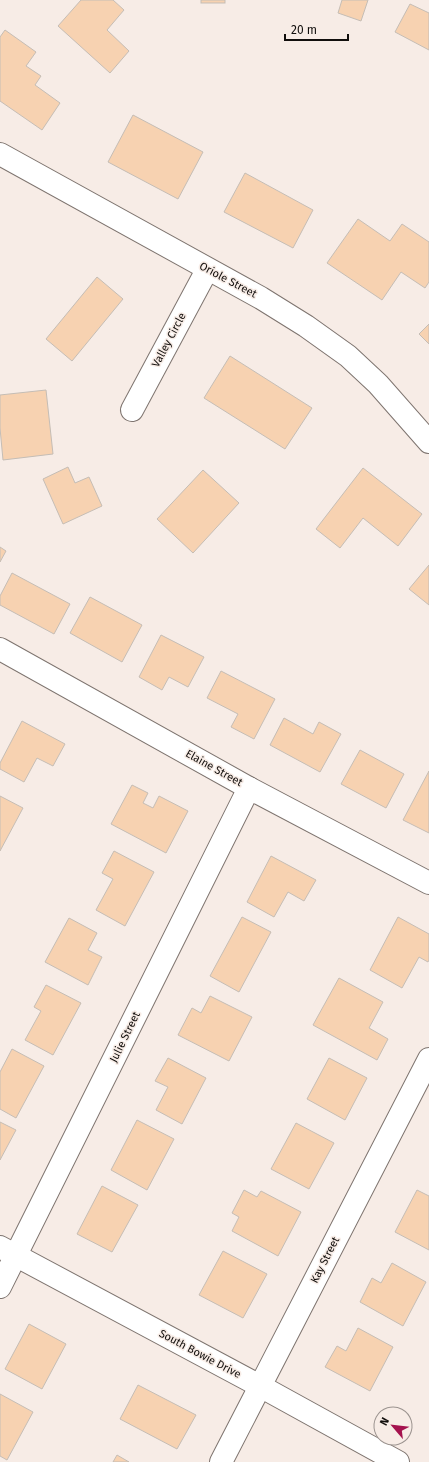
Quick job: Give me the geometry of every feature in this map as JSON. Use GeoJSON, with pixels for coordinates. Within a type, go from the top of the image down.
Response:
{"type":"FeatureCollection","features":[{"type":"Feature","properties":{"kind":"street","name":"Oriole Street"},"geometry":{"type":"LineString","coordinates":[[0,154],[267,302],[306,326],[348,356],[378,384],[429,442]]}},
{"type":"Feature","properties":{"kind":"street","name":"Valley Circle"},"geometry":{"type":"LineString","coordinates":[[132,410],[207,270]]}},
{"type":"Feature","properties":{"kind":"street","name":"Elaine Street"},"geometry":{"type":"LineString","coordinates":[[1,652],[249,788],[429,883]]}},
{"type":"Feature","properties":{"kind":"street","name":"Julie Street"},"geometry":{"type":"LineString","coordinates":[[0,1287],[8,1252],[249,788]]}},
{"type":"Feature","properties":{"kind":"street","name":"Kay Street"},"geometry":{"type":"LineString","coordinates":[[221,1462],[429,1059]]}},
{"type":"Feature","properties":{"kind":"street","name":"South Bowie Drive"},"geometry":{"type":"LineString","coordinates":[[8,1252],[260,1386],[398,1462]]}},
{"type":"Feature","properties":{"kind":"building"},"geometry":{"type":"Polygon","coordinates":[[[81,0],[113,0],[124,10],[107,30],[129,51],[110,73],[58,26],[81,0]]]}},
{"type":"Feature","properties":{"kind":"building"},"geometry":{"type":"Polygon","coordinates":[[[201,0],[225,0],[225,3],[201,3],[201,0]]]}},
{"type":"Feature","properties":{"kind":"building"},"geometry":{"type":"Polygon","coordinates":[[[342,0],[368,0],[361,21],[338,13],[342,0]]]}},
{"type":"Feature","properties":{"kind":"building"},"geometry":{"type":"Polygon","coordinates":[[[410,4],[429,13],[429,50],[395,32],[410,4]]]}},
{"type":"Feature","properties":{"kind":"building"},"geometry":{"type":"Polygon","coordinates":[[[5,30],[36,52],[26,66],[41,76],[35,85],[60,103],[42,130],[0,101],[0,37],[5,30]]]}},
{"type":"Feature","properties":{"kind":"building"},"geometry":{"type":"Polygon","coordinates":[[[133,115],[203,152],[178,199],[108,162],[133,115]]]}},
{"type":"Feature","properties":{"kind":"building"},"geometry":{"type":"Polygon","coordinates":[[[245,173],[313,210],[293,248],[224,212],[245,173]]]}},
{"type":"Feature","properties":{"kind":"building"},"geometry":{"type":"Polygon","coordinates":[[[358,219],[390,241],[402,224],[429,242],[429,282],[425,288],[401,272],[382,300],[327,263],[358,219]]]}},
{"type":"Feature","properties":{"kind":"building"},"geometry":{"type":"Polygon","coordinates":[[[97,277],[123,299],[72,361],[46,339],[97,277]]]}},
{"type":"Feature","properties":{"kind":"building"},"geometry":{"type":"Polygon","coordinates":[[[429,324],[429,344],[419,334],[429,324]]]}},
{"type":"Feature","properties":{"kind":"building"},"geometry":{"type":"Polygon","coordinates":[[[230,356],[312,408],[285,449],[204,398],[230,356]]]}},
{"type":"Feature","properties":{"kind":"building"},"geometry":{"type":"Polygon","coordinates":[[[46,390],[53,454],[3,460],[0,428],[0,395],[46,390]]]}},
{"type":"Feature","properties":{"kind":"building"},"geometry":{"type":"Polygon","coordinates":[[[68,467],[75,483],[89,477],[102,506],[63,524],[43,479],[68,467]]]}},
{"type":"Feature","properties":{"kind":"building"},"geometry":{"type":"Polygon","coordinates":[[[363,468],[422,514],[398,546],[363,518],[340,548],[316,529],[363,468]]]}},
{"type":"Feature","properties":{"kind":"building"},"geometry":{"type":"Polygon","coordinates":[[[203,470],[239,503],[193,553],[157,519],[203,470]]]}},
{"type":"Feature","properties":{"kind":"building"},"geometry":{"type":"Polygon","coordinates":[[[0,547],[6,551],[0,562],[0,547]]]}},
{"type":"Feature","properties":{"kind":"building"},"geometry":{"type":"Polygon","coordinates":[[[429,565],[429,605],[409,589],[429,565]]]}},
{"type":"Feature","properties":{"kind":"building"},"geometry":{"type":"Polygon","coordinates":[[[12,573],[70,604],[54,634],[0,605],[0,596],[12,573]]]}},
{"type":"Feature","properties":{"kind":"building"},"geometry":{"type":"Polygon","coordinates":[[[90,597],[142,625],[122,662],[70,633],[90,597]]]}},
{"type":"Feature","properties":{"kind":"building"},"geometry":{"type":"Polygon","coordinates":[[[161,635],[204,657],[188,687],[169,677],[162,690],[139,677],[161,635]]]}},
{"type":"Feature","properties":{"kind":"building"},"geometry":{"type":"Polygon","coordinates":[[[221,671],[275,699],[254,739],[231,727],[238,714],[207,698],[221,671]]]}},
{"type":"Feature","properties":{"kind":"building"},"geometry":{"type":"Polygon","coordinates":[[[284,718],[313,734],[319,722],[341,734],[320,772],[270,745],[284,718]]]}},
{"type":"Feature","properties":{"kind":"building"},"geometry":{"type":"Polygon","coordinates":[[[22,721],[65,744],[53,766],[37,758],[24,782],[0,769],[0,763],[22,721]]]}},
{"type":"Feature","properties":{"kind":"building"},"geometry":{"type":"Polygon","coordinates":[[[360,750],[404,774],[386,808],[341,784],[360,750]]]}},
{"type":"Feature","properties":{"kind":"building"},"geometry":{"type":"Polygon","coordinates":[[[429,771],[429,833],[403,820],[429,771]]]}},
{"type":"Feature","properties":{"kind":"building"},"geometry":{"type":"Polygon","coordinates":[[[132,785],[148,793],[143,803],[153,808],[159,796],[188,811],[166,853],[111,824],[132,785]]]}},
{"type":"Feature","properties":{"kind":"building"},"geometry":{"type":"Polygon","coordinates":[[[0,796],[23,808],[0,851],[0,796]]]}},
{"type":"Feature","properties":{"kind":"building"},"geometry":{"type":"Polygon","coordinates":[[[114,851],[154,872],[125,926],[96,910],[113,879],[102,873],[114,851]]]}},
{"type":"Feature","properties":{"kind":"building"},"geometry":{"type":"Polygon","coordinates":[[[271,856],[316,880],[304,901],[288,892],[274,917],[247,902],[271,856]]]}},
{"type":"Feature","properties":{"kind":"building"},"geometry":{"type":"Polygon","coordinates":[[[242,917],[271,932],[239,992],[210,976],[242,917]]]}},
{"type":"Feature","properties":{"kind":"building"},"geometry":{"type":"Polygon","coordinates":[[[398,917],[429,934],[428,962],[419,957],[402,988],[370,970],[398,917]]]}},
{"type":"Feature","properties":{"kind":"building"},"geometry":{"type":"Polygon","coordinates":[[[69,918],[97,933],[88,950],[102,957],[88,985],[45,962],[69,918]]]}},
{"type":"Feature","properties":{"kind":"building"},"geometry":{"type":"Polygon","coordinates":[[[339,978],[383,1002],[369,1028],[388,1039],[377,1060],[313,1025],[339,978]]]}},
{"type":"Feature","properties":{"kind":"building"},"geometry":{"type":"Polygon","coordinates":[[[46,985],[81,1003],[53,1055],[25,1040],[41,1011],[34,1007],[46,985]]]}},
{"type":"Feature","properties":{"kind":"building"},"geometry":{"type":"Polygon","coordinates":[[[210,996],[252,1017],[229,1061],[178,1035],[192,1008],[201,1013],[210,996]]]}},
{"type":"Feature","properties":{"kind":"building"},"geometry":{"type":"Polygon","coordinates":[[[12,1049],[44,1066],[16,1118],[0,1109],[0,1072],[12,1049]]]}},
{"type":"Feature","properties":{"kind":"building"},"geometry":{"type":"Polygon","coordinates":[[[168,1058],[206,1078],[182,1124],[156,1110],[168,1087],[155,1081],[168,1058]]]}},
{"type":"Feature","properties":{"kind":"building"},"geometry":{"type":"Polygon","coordinates":[[[329,1058],[367,1078],[345,1120],[307,1099],[329,1058]]]}},
{"type":"Feature","properties":{"kind":"building"},"geometry":{"type":"Polygon","coordinates":[[[137,1120],[174,1139],[147,1190],[111,1170],[137,1120]]]}},
{"type":"Feature","properties":{"kind":"building"},"geometry":{"type":"Polygon","coordinates":[[[0,1122],[16,1130],[0,1160],[0,1122]]]}},
{"type":"Feature","properties":{"kind":"building"},"geometry":{"type":"Polygon","coordinates":[[[296,1123],[334,1143],[309,1189],[271,1169],[296,1123]]]}},
{"type":"Feature","properties":{"kind":"building"},"geometry":{"type":"Polygon","coordinates":[[[102,1186],[138,1205],[112,1252],[77,1234],[102,1186]]]}},
{"type":"Feature","properties":{"kind":"building"},"geometry":{"type":"Polygon","coordinates":[[[244,1190],[257,1197],[261,1191],[301,1212],[278,1256],[232,1231],[239,1217],[232,1213],[244,1190]]]}},
{"type":"Feature","properties":{"kind":"building"},"geometry":{"type":"Polygon","coordinates":[[[417,1190],[429,1196],[429,1250],[395,1232],[417,1190]]]}},
{"type":"Feature","properties":{"kind":"building"},"geometry":{"type":"Polygon","coordinates":[[[223,1251],[267,1274],[243,1318],[199,1295],[223,1251]]]}},
{"type":"Feature","properties":{"kind":"building"},"geometry":{"type":"Polygon","coordinates":[[[392,1263],[426,1282],[403,1326],[360,1302],[372,1278],[381,1283],[392,1263]]]}},
{"type":"Feature","properties":{"kind":"building"},"geometry":{"type":"Polygon","coordinates":[[[29,1324],[66,1344],[42,1389],[5,1369],[29,1324]]]}},
{"type":"Feature","properties":{"kind":"building"},"geometry":{"type":"Polygon","coordinates":[[[358,1328],[393,1347],[370,1391],[325,1367],[337,1346],[346,1351],[358,1328]]]}},
{"type":"Feature","properties":{"kind":"building"},"geometry":{"type":"Polygon","coordinates":[[[138,1385],[196,1415],[177,1449],[120,1419],[138,1385]]]}},
{"type":"Feature","properties":{"kind":"building"},"geometry":{"type":"Polygon","coordinates":[[[0,1394],[33,1412],[7,1460],[0,1456],[0,1394]]]}},
{"type":"Feature","properties":{"kind":"building"},"geometry":{"type":"Polygon","coordinates":[[[117,1455],[129,1462],[113,1462],[117,1455]]]}}]}
